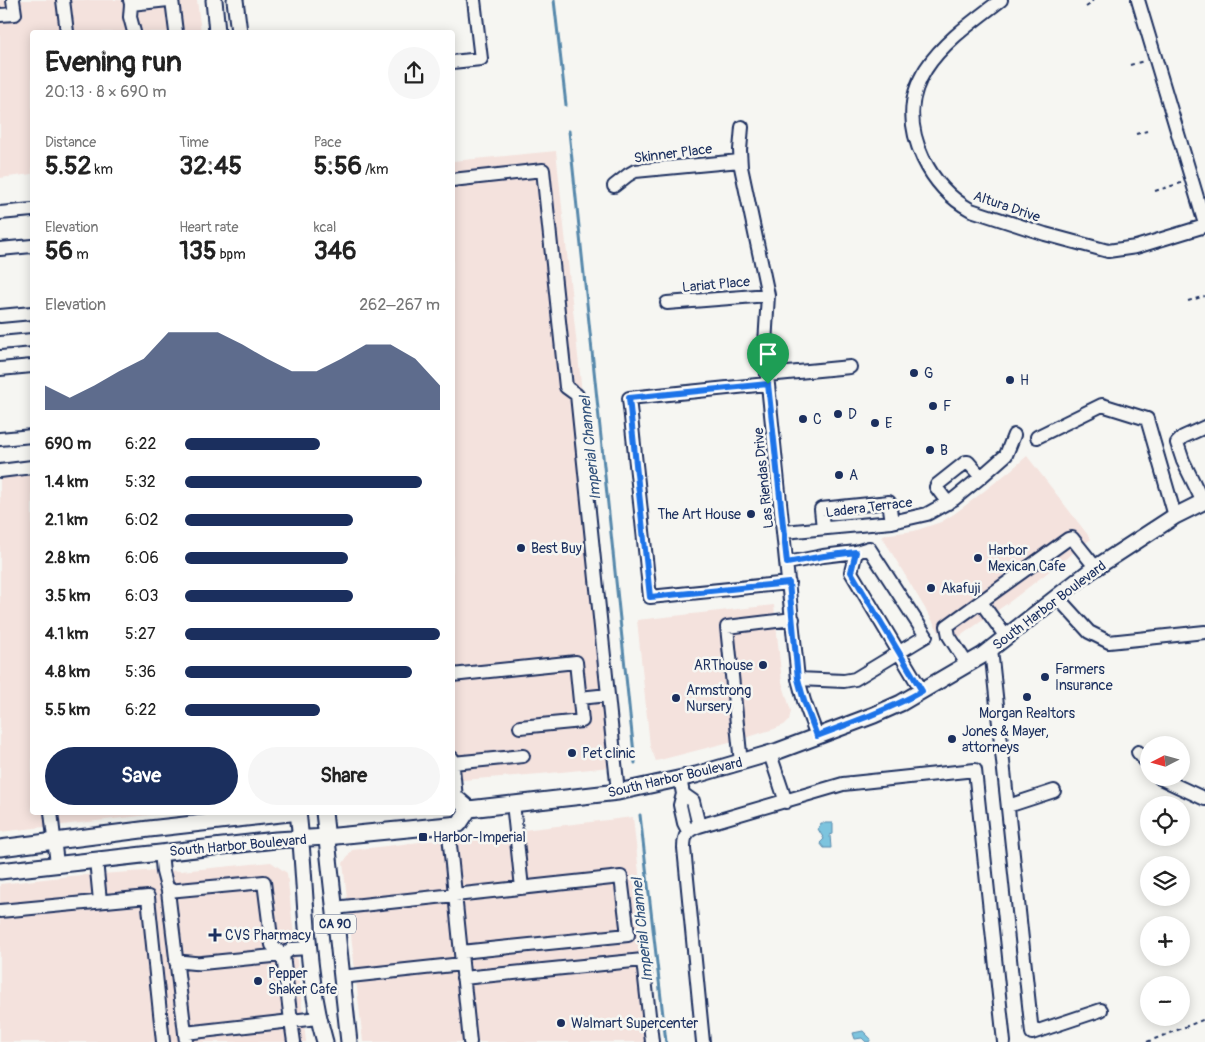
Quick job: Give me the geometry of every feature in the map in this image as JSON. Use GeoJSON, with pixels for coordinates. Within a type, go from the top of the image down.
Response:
{"type":"FeatureCollection","features":[{"type":"Feature","properties":{"kind":"main road"},"geometry":{"type":"LineString","coordinates":[[214,0],[218,30]]}},
{"type":"Feature","properties":{"kind":"main road"},"geometry":{"type":"LineString","coordinates":[[235,0],[239,30]]}},
{"type":"Feature","properties":{"kind":"main road","name":"South Harbor Boulevard"},"geometry":{"type":"LineString","coordinates":[[0,871],[161,852],[459,824],[469,809],[618,792],[741,763],[874,715],[901,703],[991,649],[1096,568],[1175,516],[1204,501]]}},
{"type":"Feature","properties":{"kind":"main road"},"geometry":{"type":"LineString","coordinates":[[455,799],[469,809]]}},
{"type":"Feature","properties":{"kind":"main road","name":"South Harbor Boulevard"},"geometry":{"type":"LineString","coordinates":[[0,848],[229,817],[264,815]]}},
{"type":"Feature","properties":{"kind":"main road","name":"CA 90"},"geometry":{"type":"LineString","coordinates":[[298,815],[318,1018],[325,1042]]}},
{"type":"Feature","properties":{"kind":"main road","name":"CA 90"},"geometry":{"type":"LineString","coordinates":[[324,815],[349,1042]]}},
{"type":"Feature","properties":{"kind":"street"},"geometry":{"type":"LineString","coordinates":[[0,16],[15,14],[13,0]]}},
{"type":"Feature","properties":{"kind":"street"},"geometry":{"type":"LineString","coordinates":[[63,0],[67,30]]}},
{"type":"Feature","properties":{"kind":"street"},"geometry":{"type":"LineString","coordinates":[[133,30],[130,17],[130,2],[168,0]]}},
{"type":"Feature","properties":{"kind":"street"},"geometry":{"type":"LineString","coordinates":[[172,0],[176,30]]}},
{"type":"Feature","properties":{"kind":"street"},"geometry":{"type":"LineString","coordinates":[[455,62],[481,59],[474,0]]}},
{"type":"Feature","properties":{"kind":"street","name":"Altura Drive"},"geometry":{"type":"LineString","coordinates":[[1001,0],[940,50],[926,68],[916,91],[913,116],[917,142],[927,165],[946,193],[962,206],[971,210],[1104,251],[1136,247],[1205,225]]}},
{"type":"Feature","properties":{"kind":"street"},"geometry":{"type":"LineString","coordinates":[[1138,0],[1205,225]]}},
{"type":"Feature","properties":{"kind":"street","name":"Las Riendas Drive"},"geometry":{"type":"LineString","coordinates":[[742,127],[740,161],[768,295],[765,344],[767,379],[798,679],[817,736]]}},
{"type":"Feature","properties":{"kind":"street","name":"Skinner Place"},"geometry":{"type":"LineString","coordinates":[[614,186],[635,171],[740,161]]}},
{"type":"Feature","properties":{"kind":"street"},"geometry":{"type":"LineString","coordinates":[[455,180],[543,170],[566,387],[577,395],[618,792]]}},
{"type":"Feature","properties":{"kind":"street"},"geometry":{"type":"LineString","coordinates":[[0,214],[30,210]]}},
{"type":"Feature","properties":{"kind":"street"},"geometry":{"type":"LineString","coordinates":[[0,249],[30,246]]}},
{"type":"Feature","properties":{"kind":"street","name":"Lariat Place"},"geometry":{"type":"LineString","coordinates":[[667,303],[768,295]]}},
{"type":"Feature","properties":{"kind":"street"},"geometry":{"type":"LineString","coordinates":[[0,316],[30,313]]}},
{"type":"Feature","properties":{"kind":"street"},"geometry":{"type":"LineString","coordinates":[[0,343],[30,340]]}},
{"type":"Feature","properties":{"kind":"street"},"geometry":{"type":"LineString","coordinates":[[0,369],[30,366]]}},
{"type":"Feature","properties":{"kind":"street"},"geometry":{"type":"LineString","coordinates":[[789,583],[650,597],[629,398],[850,367]]}},
{"type":"Feature","properties":{"kind":"street"},"geometry":{"type":"LineString","coordinates":[[1038,437],[1102,405],[1147,419],[1175,516]]}},
{"type":"Feature","properties":{"kind":"street"},"geometry":{"type":"LineString","coordinates":[[1204,501],[1183,461],[1177,443],[1183,437],[1205,427]]}},
{"type":"Feature","properties":{"kind":"street","name":"Ladera Terrace"},"geometry":{"type":"LineString","coordinates":[[784,532],[892,522],[927,514],[948,503],[1006,455],[1014,435]]}},
{"type":"Feature","properties":{"kind":"street"},"geometry":{"type":"LineString","coordinates":[[0,440],[30,436]]}},
{"type":"Feature","properties":{"kind":"street"},"geometry":{"type":"LineString","coordinates":[[948,503],[936,487],[966,462],[981,477]]}},
{"type":"Feature","properties":{"kind":"street"},"geometry":{"type":"LineString","coordinates":[[0,471],[30,467]]}},
{"type":"Feature","properties":{"kind":"street"},"geometry":{"type":"LineString","coordinates":[[823,528],[821,509],[889,502],[892,522]]}},
{"type":"Feature","properties":{"kind":"street"},"geometry":{"type":"LineString","coordinates":[[967,664],[949,636],[947,626],[1068,539],[1072,538],[1096,568]]}},
{"type":"Feature","properties":{"kind":"street"},"geometry":{"type":"LineString","coordinates":[[787,563],[856,552],[869,548],[926,636],[855,679],[844,681],[798,679]]}},
{"type":"Feature","properties":{"kind":"street"},"geometry":{"type":"LineString","coordinates":[[856,552],[851,572],[922,691]]}},
{"type":"Feature","properties":{"kind":"street"},"geometry":{"type":"LineString","coordinates":[[1058,598],[1089,632],[1110,642],[1205,632]]}},
{"type":"Feature","properties":{"kind":"street"},"geometry":{"type":"LineString","coordinates":[[981,602],[1006,637]]}},
{"type":"Feature","properties":{"kind":"street"},"geometry":{"type":"LineString","coordinates":[[741,763],[726,627],[793,619]]}},
{"type":"Feature","properties":{"kind":"street"},"geometry":{"type":"LineString","coordinates":[[991,649],[1032,1033],[1100,1010]]}},
{"type":"Feature","properties":{"kind":"street"},"geometry":{"type":"LineString","coordinates":[[455,675],[576,662],[582,721],[520,727]]}},
{"type":"Feature","properties":{"kind":"street"},"geometry":{"type":"LineString","coordinates":[[580,698],[608,695]]}},
{"type":"Feature","properties":{"kind":"street"},"geometry":{"type":"LineString","coordinates":[[770,754],[786,802]]}},
{"type":"Feature","properties":{"kind":"street"},"geometry":{"type":"LineString","coordinates":[[455,763],[523,756]]}},
{"type":"Feature","properties":{"kind":"street"},"geometry":{"type":"LineString","coordinates":[[703,1042],[684,848],[684,838],[694,828],[843,784],[975,770],[1004,1042]]}},
{"type":"Feature","properties":{"kind":"street"},"geometry":{"type":"LineString","coordinates":[[680,778],[683,794],[693,801],[694,828]]}},
{"type":"Feature","properties":{"kind":"street"},"geometry":{"type":"LineString","coordinates":[[1178,786],[1205,798]]}},
{"type":"Feature","properties":{"kind":"street"},"geometry":{"type":"LineString","coordinates":[[1008,806],[1054,791]]}},
{"type":"Feature","properties":{"kind":"street"},"geometry":{"type":"LineString","coordinates":[[512,803],[522,888]]}},
{"type":"Feature","properties":{"kind":"street"},"geometry":{"type":"LineString","coordinates":[[50,815],[57,864]]}},
{"type":"Feature","properties":{"kind":"street"},"geometry":{"type":"LineString","coordinates":[[448,825],[470,1042]]}},
{"type":"Feature","properties":{"kind":"street"},"geometry":{"type":"LineString","coordinates":[[161,852],[163,872],[168,891],[186,1038],[318,1018]]}},
{"type":"Feature","properties":{"kind":"street"},"geometry":{"type":"LineString","coordinates":[[96,860],[100,902]]}},
{"type":"Feature","properties":{"kind":"street"},"geometry":{"type":"LineString","coordinates":[[334,908],[621,877],[628,935],[341,977]]}},
{"type":"Feature","properties":{"kind":"street"},"geometry":{"type":"LineString","coordinates":[[168,891],[264,882],[272,946],[283,955],[294,1042]]}},
{"type":"Feature","properties":{"kind":"street"},"geometry":{"type":"LineString","coordinates":[[0,911],[148,897],[163,1042]]}},
{"type":"Feature","properties":{"kind":"street"},"geometry":{"type":"LineString","coordinates":[[176,962],[186,961],[190,964],[283,955],[291,949],[310,948]]}},
{"type":"Feature","properties":{"kind":"street"},"geometry":{"type":"LineString","coordinates":[[464,978],[643,960],[652,1042]]}},
{"type":"Feature","properties":{"kind":"path"},"geometry":{"type":"LineString","coordinates":[[1086,7],[1093,0]]}},
{"type":"Feature","properties":{"kind":"path"},"geometry":{"type":"LineString","coordinates":[[1130,65],[1155,57]]}},
{"type":"Feature","properties":{"kind":"path"},"geometry":{"type":"LineString","coordinates":[[1136,134],[1147,131]]}},
{"type":"Feature","properties":{"kind":"path"},"geometry":{"type":"LineString","coordinates":[[1155,191],[1192,180]]}},
{"type":"Feature","properties":{"kind":"path"},"geometry":{"type":"LineString","coordinates":[[1188,301],[1205,296]]}},
{"type":"Feature","properties":{"kind":"path"},"geometry":{"type":"LineString","coordinates":[[1147,1042],[1205,1019]]}},
{"type":"Feature","properties":{"kind":"shaded area"},"geometry":{"type":"Polygon","coordinates":[[[0,0],[197,0],[201,30],[30,30],[30,174],[0,178],[0,0]]]}},
{"type":"Feature","properties":{"kind":"shaded area"},"geometry":{"type":"Polygon","coordinates":[[[556,151],[622,766],[540,774],[455,779],[455,161],[556,151]]]}},
{"type":"Feature","properties":{"kind":"shaded area"},"geometry":{"type":"Polygon","coordinates":[[[1027,456],[1091,539],[1008,603],[947,645],[881,535],[914,531],[941,522],[974,499],[1027,456]]]}},
{"type":"Feature","properties":{"kind":"shaded area"},"geometry":{"type":"Polygon","coordinates":[[[30,474],[30,815],[149,815],[0,832],[0,478],[30,474]]]}},
{"type":"Feature","properties":{"kind":"shaded area"},"geometry":{"type":"Polygon","coordinates":[[[774,605],[782,682],[791,711],[789,720],[784,725],[745,738],[656,761],[650,746],[637,620],[774,605]]]}},
{"type":"Feature","properties":{"kind":"shaded area"},"geometry":{"type":"Polygon","coordinates":[[[633,817],[657,1042],[363,1042],[343,863],[352,850],[633,817]]]}},
{"type":"Feature","properties":{"kind":"shaded area"},"geometry":{"type":"Polygon","coordinates":[[[271,862],[287,873],[306,1042],[0,1042],[0,884],[70,876],[161,870],[181,871],[271,862]]]}},
{"type":"Feature","properties":{"kind":"water"},"geometry":{"type":"Polygon","coordinates":[[[821,823],[833,823],[833,834],[830,835],[831,848],[824,848],[820,843],[824,839],[818,829],[821,823]]]}},
{"type":"Feature","properties":{"kind":"water"},"geometry":{"type":"Polygon","coordinates":[[[863,1031],[871,1039],[869,1042],[862,1038],[855,1039],[853,1033],[863,1031]]]}},
{"type":"Feature","properties":{"kind":"waterway","name":"Imperial Channel"},"geometry":{"type":"LineString","coordinates":[[554,0],[566,105]]}},
{"type":"Feature","properties":{"kind":"waterway","name":"Imperial Channel"},"geometry":{"type":"LineString","coordinates":[[569,131],[635,763]]}},
{"type":"Feature","properties":{"kind":"waterway","name":"Imperial Channel"},"geometry":{"type":"LineString","coordinates":[[640,815],[666,1042]]}},
{"type":"Feature","properties":{"kind":"place","name":"G"},"geometry":{"type":"Point","coordinates":[914,373]}},
{"type":"Feature","properties":{"kind":"place","name":"H"},"geometry":{"type":"Point","coordinates":[1010,380]}},
{"type":"Feature","properties":{"kind":"place","name":"F"},"geometry":{"type":"Point","coordinates":[933,406]}},
{"type":"Feature","properties":{"kind":"place","name":"D"},"geometry":{"type":"Point","coordinates":[838,414]}},
{"type":"Feature","properties":{"kind":"place","name":"C"},"geometry":{"type":"Point","coordinates":[803,419]}},
{"type":"Feature","properties":{"kind":"place","name":"E"},"geometry":{"type":"Point","coordinates":[875,423]}},
{"type":"Feature","properties":{"kind":"place","name":"B"},"geometry":{"type":"Point","coordinates":[930,450]}},
{"type":"Feature","properties":{"kind":"place","name":"A"},"geometry":{"type":"Point","coordinates":[839,475]}},
{"type":"Feature","properties":{"kind":"place","name":"The Art House"},"geometry":{"type":"Point","coordinates":[751,514]}},
{"type":"Feature","properties":{"kind":"place","name":"Best Buy"},"geometry":{"type":"Point","coordinates":[521,548]}},
{"type":"Feature","properties":{"kind":"place","name":"Harbor Mexican Cafe"},"geometry":{"type":"Point","coordinates":[978,558]}},
{"type":"Feature","properties":{"kind":"place","name":"Akafuji"},"geometry":{"type":"Point","coordinates":[931,588]}},
{"type":"Feature","properties":{"kind":"place","name":"ARThouse"},"geometry":{"type":"Point","coordinates":[763,665]}},
{"type":"Feature","properties":{"kind":"place","name":"Farmers Insurance"},"geometry":{"type":"Point","coordinates":[1045,677]}},
{"type":"Feature","properties":{"kind":"place","name":"Morgan Realtors"},"geometry":{"type":"Point","coordinates":[1027,697]}},
{"type":"Feature","properties":{"kind":"place","name":"Armstrong Nursery"},"geometry":{"type":"Point","coordinates":[676,698]}},
{"type":"Feature","properties":{"kind":"place","name":"Jones & Mayer, attorneys"},"geometry":{"type":"Point","coordinates":[952,739]}},
{"type":"Feature","properties":{"kind":"place","name":"Pet clinic"},"geometry":{"type":"Point","coordinates":[572,753]}},
{"type":"Feature","properties":{"kind":"place","name":"Harbor-Imperial"},"geometry":{"type":"Point","coordinates":[423,837]}},
{"type":"Feature","properties":{"kind":"place","name":"CVS Pharmacy"},"geometry":{"type":"Point","coordinates":[215,935]}},
{"type":"Feature","properties":{"kind":"place","name":"Pepper Shaker Cafe"},"geometry":{"type":"Point","coordinates":[258,981]}},
{"type":"Feature","properties":{"kind":"place","name":"Walmart Supercenter"},"geometry":{"type":"Point","coordinates":[561,1023]}},
{"type":"Feature","properties":{"kind":"route"},"geometry":{"type":"LineString","coordinates":[[768,384],[787,563],[856,552],[851,572],[922,691],[874,715],[817,736],[798,679],[789,583],[650,597],[629,398],[768,384]]}}]}
